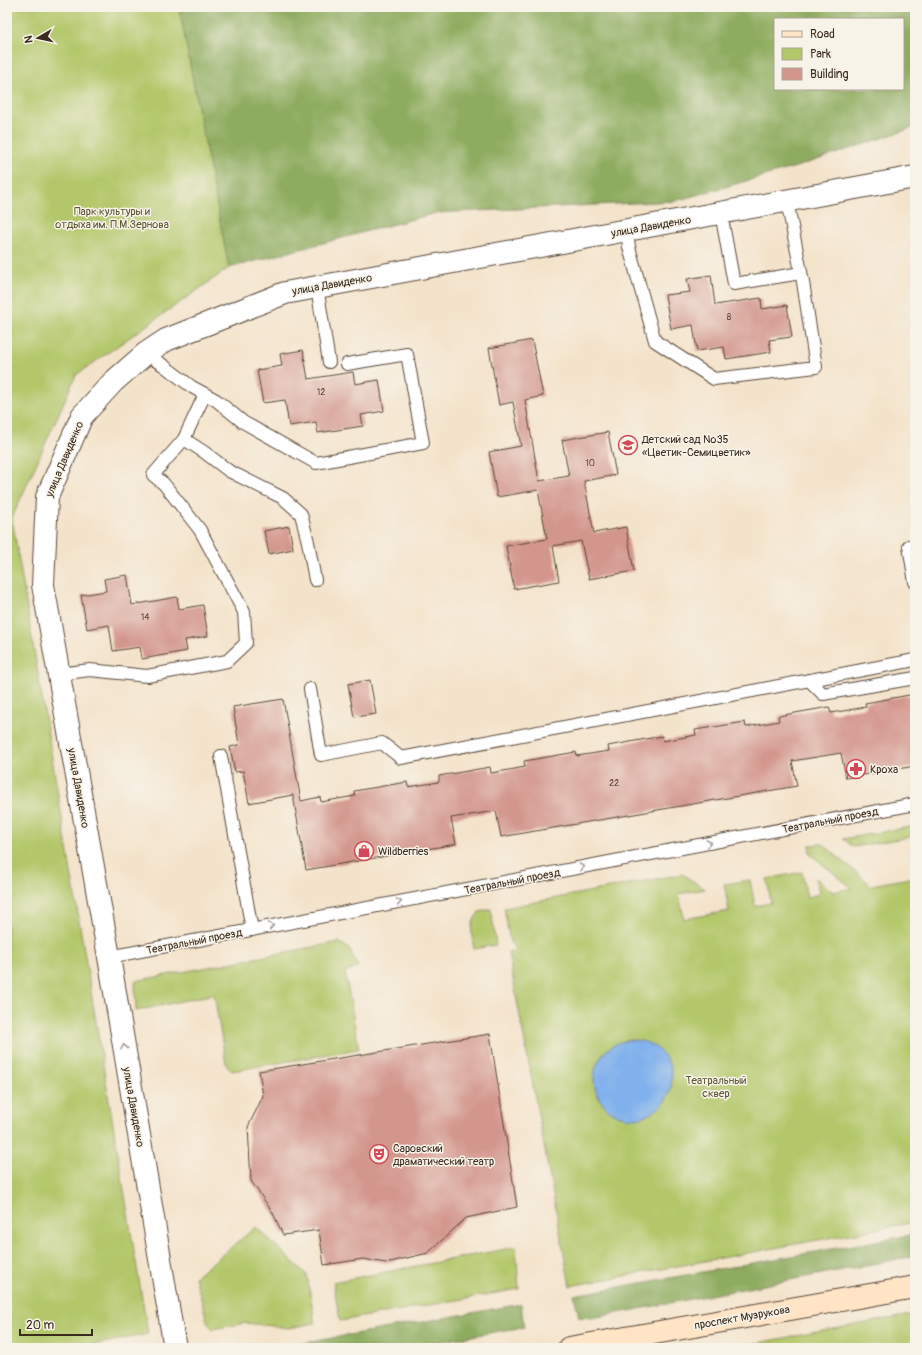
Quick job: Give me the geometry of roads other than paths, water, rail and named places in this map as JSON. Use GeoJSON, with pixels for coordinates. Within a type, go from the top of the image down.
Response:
{"type":"FeatureCollection","features":[{"type":"Feature","properties":{"kind":"main road","name":"проспект Музрукова"},"geometry":{"type":"LineString","coordinates":[[569,1348],[915,1287]]}},
{"type":"Feature","properties":{"kind":"street","name":"улица Давиденко"},"geometry":{"type":"LineString","coordinates":[[175,1348],[109,957],[43,585],[46,497],[82,416],[113,382],[146,354],[166,340],[285,293],[915,177]]}},
{"type":"Feature","properties":{"kind":"lane"},"geometry":{"type":"LineString","coordinates":[[627,231],[629,247],[655,341],[714,379],[816,367],[801,273],[787,201]]}},
{"type":"Feature","properties":{"kind":"lane"},"geometry":{"type":"LineString","coordinates":[[721,213],[734,284],[801,273]]}},
{"type":"Feature","properties":{"kind":"lane"},"geometry":{"type":"LineString","coordinates":[[317,287],[329,362]]}},
{"type":"Feature","properties":{"kind":"lane"},"geometry":{"type":"LineString","coordinates":[[146,354],[192,387],[216,400],[243,422],[316,463],[423,443],[407,354],[346,364]]}},
{"type":"Feature","properties":{"kind":"lane"},"geometry":{"type":"LineString","coordinates":[[59,674],[90,670],[146,676],[226,661],[246,643],[244,612],[200,530],[164,484],[153,475],[184,439],[205,394]]}},
{"type":"Feature","properties":{"kind":"lane"},"geometry":{"type":"LineString","coordinates":[[184,439],[229,471],[283,498],[301,514],[315,580]]}},
{"type":"Feature","properties":{"kind":"lane"},"geometry":{"type":"LineString","coordinates":[[915,545],[909,546],[915,582]]}},
{"type":"Feature","properties":{"kind":"lane"},"geometry":{"type":"LineString","coordinates":[[310,689],[321,755],[382,743],[401,758],[915,660]]}},
{"type":"Feature","properties":{"kind":"lane"},"geometry":{"type":"LineString","coordinates":[[809,680],[823,694],[915,678]]}},
{"type":"Feature","properties":{"kind":"lane"},"geometry":{"type":"LineString","coordinates":[[221,756],[252,930]]}},
{"type":"Feature","properties":{"kind":"lane","name":"Театральный проезд"},"geometry":{"type":"LineString","coordinates":[[109,957],[915,804]]}},
{"type":"Feature","properties":{"kind":"water"},"geometry":{"type":"Polygon","coordinates":[[[633,1040],[648,1043],[660,1052],[669,1064],[672,1079],[669,1094],[660,1106],[648,1115],[633,1118],[618,1115],[606,1106],[597,1094],[594,1079],[597,1064],[606,1052],[618,1043],[633,1040]]]}},
{"type":"Feature","properties":{"kind":"place","name":"Детский сад №35 «Цветик-Семицветик»"},"geometry":{"type":"Point","coordinates":[628,445]}},
{"type":"Feature","properties":{"kind":"place","name":"Кроха"},"geometry":{"type":"Point","coordinates":[856,769]}},
{"type":"Feature","properties":{"kind":"place","name":"Wildberries"},"geometry":{"type":"Point","coordinates":[364,851]}},
{"type":"Feature","properties":{"kind":"place","name":"Саровский драматический театр"},"geometry":{"type":"Point","coordinates":[379,1154]}},
{"type":"Feature","properties":{"kind":"park label","name":"Парк культуры и отдыха им. П.М.Зернова"},"geometry":{"type":"Point","coordinates":[112,217]}},
{"type":"Feature","properties":{"kind":"park label","name":"Театральный сквер"},"geometry":{"type":"Point","coordinates":[716,1086]}}]}
